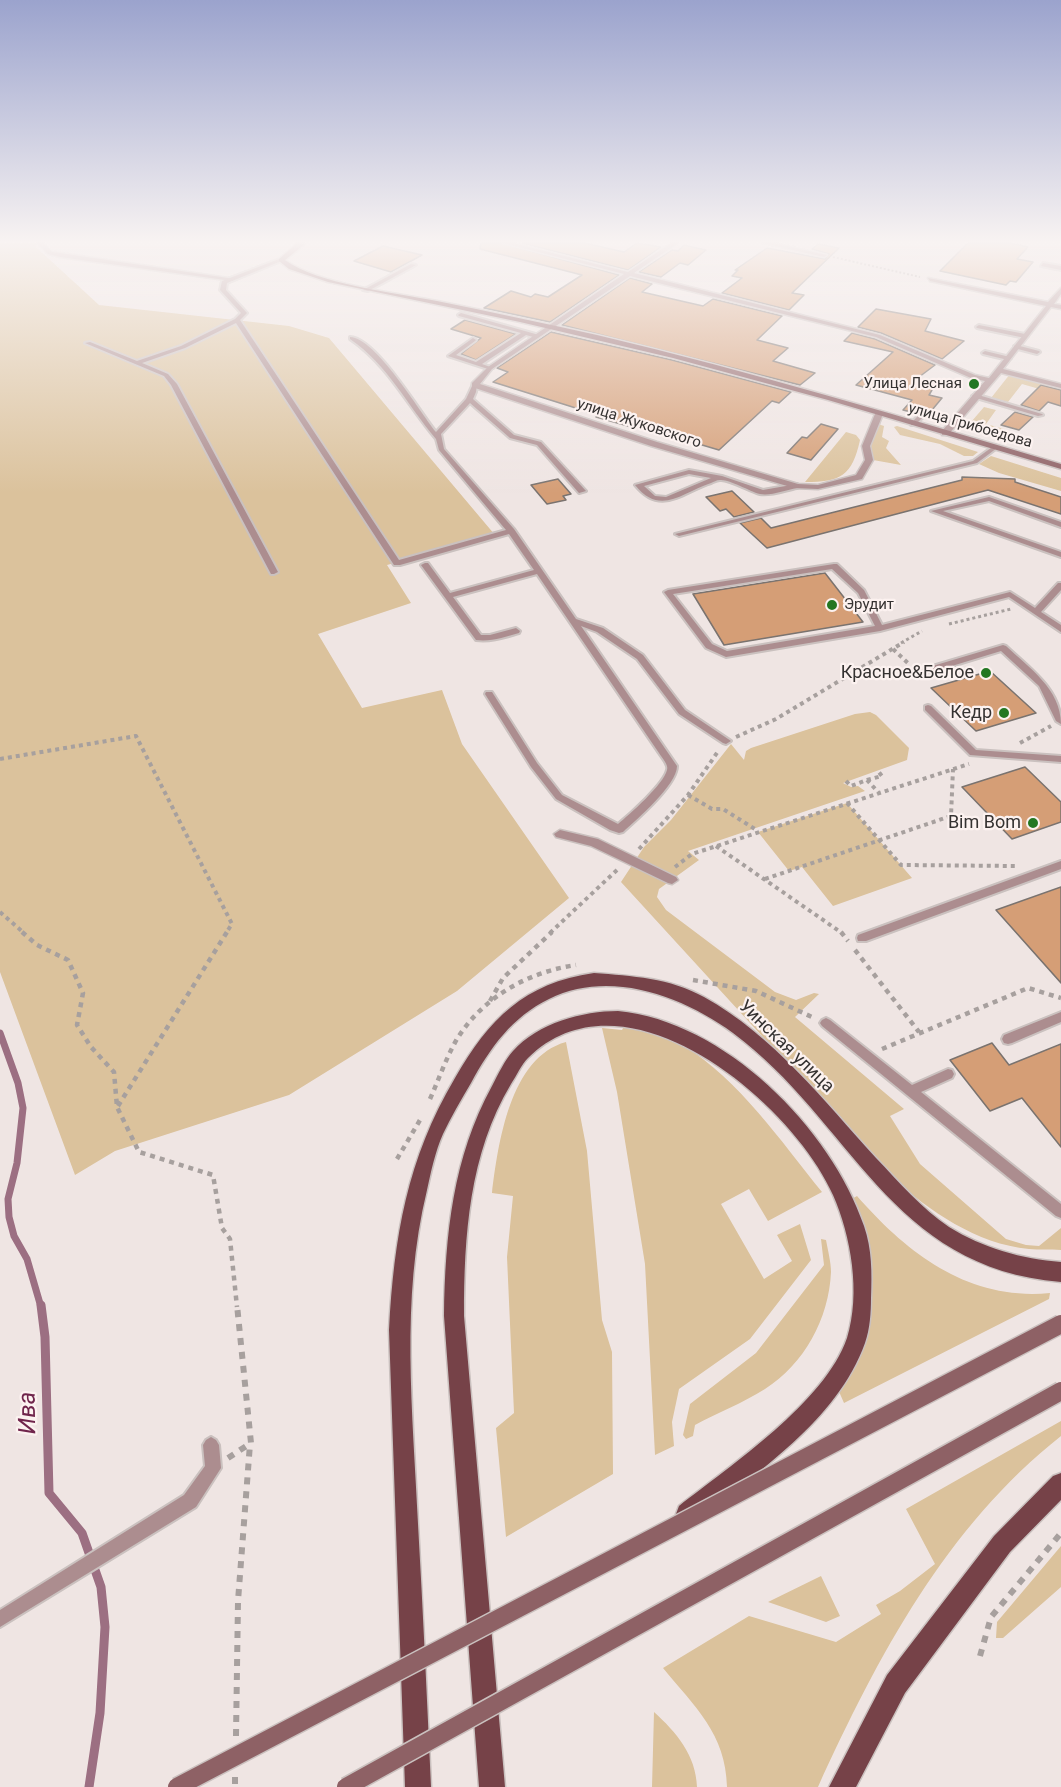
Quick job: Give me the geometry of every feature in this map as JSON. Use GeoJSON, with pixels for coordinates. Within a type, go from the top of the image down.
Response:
{"type":"FeatureCollection","features":[{"type":"Feature","properties":{"kind":"main road","name":"Уинская улица"},"geometry":{"type":"LineString","coordinates":[[418,1787],[399,1330],[401,1273],[407,1228],[434,1133],[479,1050],[510,1014],[539,996],[574,982],[630,979],[691,998],[727,1017],[813,1101],[899,1197],[932,1226],[974,1249],[1020,1267],[1061,1272]]}},
{"type":"Feature","properties":{"kind":"main road"},"geometry":{"type":"LineString","coordinates":[[492,1787],[454,1316],[454,1267],[465,1182],[474,1143],[492,1101],[520,1055],[547,1035],[610,1018],[655,1025],[707,1049],[758,1085],[831,1172],[853,1217],[861,1254],[863,1295],[856,1342],[831,1386],[786,1432],[660,1537]]}},
{"type":"Feature","properties":{"kind":"main road"},"geometry":{"type":"LineString","coordinates":[[842,1787],[896,1684],[1002,1544],[1061,1484]]}},
{"type":"Feature","properties":{"kind":"street"},"geometry":{"type":"LineString","coordinates":[[475,385],[490,368],[551,326]]}},
{"type":"Feature","properties":{"kind":"street","name":"улица Грибоедова"},"geometry":{"type":"LineString","coordinates":[[558,326],[879,414],[1061,467]]}},
{"type":"Feature","properties":{"kind":"street"},"geometry":{"type":"LineString","coordinates":[[840,326],[878,336],[973,376],[990,380]]}},
{"type":"Feature","properties":{"kind":"street"},"geometry":{"type":"LineString","coordinates":[[945,433],[1033,326]]}},
{"type":"Feature","properties":{"kind":"street"},"geometry":{"type":"LineString","coordinates":[[999,370],[1061,386]]}},
{"type":"Feature","properties":{"kind":"street","name":"улица Жуковского"},"geometry":{"type":"LineString","coordinates":[[475,385],[654,444],[797,486],[818,487],[859,477],[869,460],[867,446],[879,414]]}},
{"type":"Feature","properties":{"kind":"street"},"geometry":{"type":"LineString","coordinates":[[560,834],[594,842],[669,878]]}},
{"type":"Feature","properties":{"kind":"street"},"geometry":{"type":"LineString","coordinates":[[177,1787],[660,1537],[1061,1324]]}},
{"type":"Feature","properties":{"kind":"street"},"geometry":{"type":"LineString","coordinates":[[346,1787],[1061,1391]]}},
{"type":"Feature","properties":{"kind":"lane"},"geometry":{"type":"LineString","coordinates":[[136,363],[183,346],[224,326]]}},
{"type":"Feature","properties":{"kind":"lane"},"geometry":{"type":"LineString","coordinates":[[241,326],[397,563],[511,531]]}},
{"type":"Feature","properties":{"kind":"lane"},"geometry":{"type":"LineString","coordinates":[[502,326],[537,336]]}},
{"type":"Feature","properties":{"kind":"lane"},"geometry":{"type":"LineString","coordinates":[[979,327],[1025,336]]}},
{"type":"Feature","properties":{"kind":"lane"},"geometry":{"type":"LineString","coordinates":[[477,364],[525,333]]}},
{"type":"Feature","properties":{"kind":"lane"},"geometry":{"type":"LineString","coordinates":[[352,338],[363,345],[395,381],[438,438],[441,449],[511,531],[672,766],[672,772],[651,800],[619,829],[559,797],[534,765],[489,694]]}},
{"type":"Feature","properties":{"kind":"lane"},"geometry":{"type":"LineString","coordinates":[[473,340],[450,354],[490,368]]}},
{"type":"Feature","properties":{"kind":"lane"},"geometry":{"type":"LineString","coordinates":[[88,343],[166,375],[174,384],[274,573]]}},
{"type":"Feature","properties":{"kind":"lane"},"geometry":{"type":"LineString","coordinates":[[1017,347],[1037,352]]}},
{"type":"Feature","properties":{"kind":"lane"},"geometry":{"type":"LineString","coordinates":[[985,352],[1008,358]]}},
{"type":"Feature","properties":{"kind":"lane"},"geometry":{"type":"LineString","coordinates":[[438,438],[448,418],[469,399],[475,385]]}},
{"type":"Feature","properties":{"kind":"lane"},"geometry":{"type":"LineString","coordinates":[[975,396],[1040,415]]}},
{"type":"Feature","properties":{"kind":"lane"},"geometry":{"type":"LineString","coordinates":[[469,399],[512,437],[539,443],[582,491]]}},
{"type":"Feature","properties":{"kind":"lane"},"geometry":{"type":"LineString","coordinates":[[913,424],[921,416]]}},
{"type":"Feature","properties":{"kind":"lane"},"geometry":{"type":"LineString","coordinates":[[679,534],[975,462],[995,447]]}},
{"type":"Feature","properties":{"kind":"lane"},"geometry":{"type":"LineString","coordinates":[[720,477],[697,485],[682,495],[658,500],[649,496],[639,485],[689,472],[720,477],[762,492],[797,486]]}},
{"type":"Feature","properties":{"kind":"lane"},"geometry":{"type":"LineString","coordinates":[[1061,525],[989,499],[935,512],[1061,555]]}},
{"type":"Feature","properties":{"kind":"lane"},"geometry":{"type":"LineString","coordinates":[[425,565],[479,638],[490,638],[516,631]]}},
{"type":"Feature","properties":{"kind":"lane"},"geometry":{"type":"LineString","coordinates":[[880,628],[861,592],[834,566],[668,592],[708,646],[726,654],[880,628],[1010,594],[1061,629]]}},
{"type":"Feature","properties":{"kind":"lane"},"geometry":{"type":"LineString","coordinates":[[448,596],[538,571]]}},
{"type":"Feature","properties":{"kind":"lane"},"geometry":{"type":"LineString","coordinates":[[1036,612],[1061,585]]}},
{"type":"Feature","properties":{"kind":"lane"},"geometry":{"type":"LineString","coordinates":[[572,620],[600,630],[640,657],[682,712],[726,741]]}},
{"type":"Feature","properties":{"kind":"lane"},"geometry":{"type":"LineString","coordinates":[[919,673],[1002,648],[1044,685],[1061,721]]}},
{"type":"Feature","properties":{"kind":"lane"},"geometry":{"type":"LineString","coordinates":[[928,708],[973,753],[1061,759]]}},
{"type":"Feature","properties":{"kind":"lane"},"geometry":{"type":"LineString","coordinates":[[862,938],[1061,865]]}},
{"type":"Feature","properties":{"kind":"lane"},"geometry":{"type":"LineString","coordinates":[[1008,1038],[1061,1017]]}},
{"type":"Feature","properties":{"kind":"lane"},"geometry":{"type":"LineString","coordinates":[[826,1023],[1061,1212]]}},
{"type":"Feature","properties":{"kind":"lane"},"geometry":{"type":"LineString","coordinates":[[910,1091],[948,1074]]}},
{"type":"Feature","properties":{"kind":"lane"},"geometry":{"type":"LineString","coordinates":[[0,1619],[190,1501],[213,1468],[211,1445]]}},
{"type":"Feature","properties":{"kind":"path"},"geometry":{"type":"LineString","coordinates":[[946,624],[957,624],[1018,607]]}},
{"type":"Feature","properties":{"kind":"path"},"geometry":{"type":"LineString","coordinates":[[490,1001],[502,978],[629,859],[688,795],[726,741],[776,719],[926,629]]}},
{"type":"Feature","properties":{"kind":"path"},"geometry":{"type":"LineString","coordinates":[[892,649],[919,673]]}},
{"type":"Feature","properties":{"kind":"path"},"geometry":{"type":"LineString","coordinates":[[669,878],[692,854],[998,755],[1061,721]]}},
{"type":"Feature","properties":{"kind":"path"},"geometry":{"type":"LineString","coordinates":[[0,759],[136,736],[232,924],[117,1107]]}},
{"type":"Feature","properties":{"kind":"path"},"geometry":{"type":"LineString","coordinates":[[764,879],[951,816],[953,769]]}},
{"type":"Feature","properties":{"kind":"path"},"geometry":{"type":"LineString","coordinates":[[846,782],[851,786],[882,776],[878,771]]}},
{"type":"Feature","properties":{"kind":"path"},"geometry":{"type":"LineString","coordinates":[[867,780],[879,793]]}},
{"type":"Feature","properties":{"kind":"path"},"geometry":{"type":"LineString","coordinates":[[688,795],[712,808],[723,809],[758,831]]}},
{"type":"Feature","properties":{"kind":"path"},"geometry":{"type":"LineString","coordinates":[[847,803],[901,866],[1026,866]]}},
{"type":"Feature","properties":{"kind":"path"},"geometry":{"type":"LineString","coordinates":[[715,846],[839,929],[919,1032]]}},
{"type":"Feature","properties":{"kind":"path"},"geometry":{"type":"LineString","coordinates":[[0,912],[37,945],[68,960],[83,993],[77,1025],[91,1047],[114,1072],[117,1107],[139,1152],[213,1175],[222,1228],[230,1239],[250,1443],[238,1601],[236,1740]]}},
{"type":"Feature","properties":{"kind":"path"},"geometry":{"type":"LineString","coordinates":[[867,1056],[919,1032],[1028,988],[1061,998]]}},
{"type":"Feature","properties":{"kind":"path"},"geometry":{"type":"LineString","coordinates":[[213,1468],[250,1443]]}},
{"type":"Feature","properties":{"kind":"path"},"geometry":{"type":"LineString","coordinates":[[980,1656],[992,1617],[1061,1533]]}},
{"type":"Feature","properties":{"kind":"path"},"geometry":{"type":"LineString","coordinates":[[235,1764],[235,1787]]}},
{"type":"Feature","properties":{"kind":"shaded area"},"geometry":{"type":"Polygon","coordinates":[[[0,326],[290,326],[329,338],[495,535],[387,565],[411,603],[318,634],[362,708],[442,690],[462,744],[569,898],[457,991],[289,1095],[115,1151],[75,1175],[0,972],[0,326]]]}},
{"type":"Feature","properties":{"kind":"shaded area"},"geometry":{"type":"Polygon","coordinates":[[[1010,374],[1049,386],[1043,390],[1022,384],[1008,402],[991,398],[1010,374]]]}},
{"type":"Feature","properties":{"kind":"shaded area"},"geometry":{"type":"Polygon","coordinates":[[[984,407],[996,410],[986,424],[1004,429],[1016,443],[965,429],[984,407]]]}},
{"type":"Feature","properties":{"kind":"shaded area"},"geometry":{"type":"Polygon","coordinates":[[[878,424],[884,426],[882,437],[889,441],[886,448],[901,465],[873,460],[870,447],[878,424]]]}},
{"type":"Feature","properties":{"kind":"shaded area"},"geometry":{"type":"Polygon","coordinates":[[[897,426],[978,452],[973,456],[964,456],[940,444],[900,435],[894,427],[897,426]]]}},
{"type":"Feature","properties":{"kind":"shaded area"},"geometry":{"type":"Polygon","coordinates":[[[846,432],[856,435],[860,440],[849,469],[828,481],[805,482],[846,432]]]}},
{"type":"Feature","properties":{"kind":"shaded area"},"geometry":{"type":"Polygon","coordinates":[[[991,456],[1061,478],[1061,491],[999,473],[979,464],[991,456]]]}},
{"type":"Feature","properties":{"kind":"shaded area"},"geometry":{"type":"Polygon","coordinates":[[[870,712],[876,715],[909,748],[907,760],[843,783],[851,787],[858,786],[865,791],[688,851],[699,860],[659,889],[657,897],[666,910],[775,992],[796,1000],[814,993],[819,994],[795,1017],[904,1109],[890,1116],[920,1164],[1006,1239],[1039,1246],[1061,1228],[1061,1250],[1009,1246],[972,1233],[938,1213],[906,1190],[891,1177],[621,882],[644,847],[671,820],[731,744],[744,760],[746,751],[751,748],[855,714],[870,712]]]}},
{"type":"Feature","properties":{"kind":"shaded area"},"geometry":{"type":"Polygon","coordinates":[[[847,803],[912,878],[833,906],[802,867],[789,871],[758,832],[847,803]]]}},
{"type":"Feature","properties":{"kind":"shaded area"},"geometry":{"type":"Polygon","coordinates":[[[632,1024],[683,1045],[723,1076],[758,1112],[822,1192],[768,1221],[749,1189],[721,1204],[764,1279],[792,1261],[777,1235],[800,1224],[811,1260],[750,1339],[679,1389],[672,1422],[674,1446],[655,1455],[645,1264],[617,1092],[602,1028],[622,1030],[625,1025],[632,1024]]]}},
{"type":"Feature","properties":{"kind":"shaded area"},"geometry":{"type":"Polygon","coordinates":[[[566,1042],[587,1151],[602,1320],[612,1352],[613,1474],[506,1537],[496,1428],[514,1413],[507,1257],[513,1196],[492,1193],[503,1128],[520,1083],[532,1065],[547,1051],[566,1042]]]}},
{"type":"Feature","properties":{"kind":"shaded area"},"geometry":{"type":"Polygon","coordinates":[[[857,1196],[897,1236],[918,1254],[942,1269],[966,1281],[992,1289],[1020,1293],[1050,1293],[1049,1299],[844,1403],[837,1387],[861,1340],[850,1200],[857,1196]]]}},
{"type":"Feature","properties":{"kind":"shaded area"},"geometry":{"type":"Polygon","coordinates":[[[821,1239],[826,1240],[831,1272],[825,1307],[812,1339],[779,1379],[748,1399],[695,1425],[693,1436],[686,1439],[683,1435],[690,1404],[756,1353],[824,1265],[821,1239]]]}},
{"type":"Feature","properties":{"kind":"shaded area"},"geometry":{"type":"Polygon","coordinates":[[[1061,1421],[1061,1436],[1020,1472],[983,1511],[949,1553],[919,1597],[865,1690],[818,1787],[727,1787],[725,1768],[715,1736],[707,1722],[663,1668],[749,1616],[836,1642],[881,1614],[876,1605],[900,1591],[935,1564],[906,1509],[1061,1421]]]}},
{"type":"Feature","properties":{"kind":"shaded area"},"geometry":{"type":"Polygon","coordinates":[[[1061,1546],[1061,1587],[1003,1638],[996,1638],[997,1622],[1061,1546]]]}},
{"type":"Feature","properties":{"kind":"shaded area"},"geometry":{"type":"Polygon","coordinates":[[[821,1576],[840,1616],[826,1622],[768,1602],[821,1576]]]}},
{"type":"Feature","properties":{"kind":"shaded area"},"geometry":{"type":"Polygon","coordinates":[[[654,1712],[677,1736],[689,1754],[696,1775],[697,1787],[652,1787],[654,1712]]]}},
{"type":"Feature","properties":{"kind":"building"},"geometry":{"type":"Polygon","coordinates":[[[455,326],[488,326],[516,334],[476,360],[461,354],[481,338],[451,329],[455,326]]]}},
{"type":"Feature","properties":{"kind":"building"},"geometry":{"type":"Polygon","coordinates":[[[568,326],[771,326],[757,340],[788,348],[773,361],[815,373],[800,385],[568,326]]]}},
{"type":"Feature","properties":{"kind":"building"},"geometry":{"type":"Polygon","coordinates":[[[927,326],[925,331],[964,341],[942,359],[881,333],[858,327],[927,326]]]}},
{"type":"Feature","properties":{"kind":"building"},"geometry":{"type":"Polygon","coordinates":[[[551,332],[672,360],[791,392],[779,403],[772,401],[719,450],[631,424],[628,426],[596,417],[598,415],[493,382],[508,372],[497,368],[551,332]]]}},
{"type":"Feature","properties":{"kind":"building"},"geometry":{"type":"Polygon","coordinates":[[[852,333],[875,339],[935,365],[915,380],[935,385],[929,395],[942,398],[927,416],[903,410],[912,400],[856,385],[893,352],[844,341],[852,333]]]}},
{"type":"Feature","properties":{"kind":"building"},"geometry":{"type":"Polygon","coordinates":[[[1041,385],[1061,390],[1061,406],[1048,402],[1039,411],[1021,405],[1041,385]]]}},
{"type":"Feature","properties":{"kind":"building"},"geometry":{"type":"Polygon","coordinates":[[[1015,412],[1033,417],[1019,430],[1001,425],[1015,412]]]}},
{"type":"Feature","properties":{"kind":"building"},"geometry":{"type":"Polygon","coordinates":[[[821,424],[838,429],[811,460],[787,453],[802,437],[807,438],[821,424]]]}},
{"type":"Feature","properties":{"kind":"building"},"geometry":{"type":"Polygon","coordinates":[[[962,477],[1015,479],[1015,482],[1061,497],[1061,514],[988,490],[767,548],[740,523],[761,518],[771,528],[962,480],[962,477]]]}},
{"type":"Feature","properties":{"kind":"building"},"geometry":{"type":"Polygon","coordinates":[[[558,479],[571,494],[563,496],[566,500],[547,504],[531,485],[558,479]]]}},
{"type":"Feature","properties":{"kind":"building"},"geometry":{"type":"Polygon","coordinates":[[[732,491],[754,512],[734,517],[726,509],[720,511],[706,497],[732,491]]]}},
{"type":"Feature","properties":{"kind":"building"},"geometry":{"type":"Polygon","coordinates":[[[825,573],[863,622],[724,645],[693,594],[825,573]]]}},
{"type":"Feature","properties":{"kind":"building"},"geometry":{"type":"Polygon","coordinates":[[[990,671],[1036,713],[976,731],[931,688],[990,671]]]}},
{"type":"Feature","properties":{"kind":"building"},"geometry":{"type":"Polygon","coordinates":[[[1025,767],[1061,802],[1061,822],[1012,839],[962,787],[1025,767]]]}},
{"type":"Feature","properties":{"kind":"building"},"geometry":{"type":"Polygon","coordinates":[[[1061,887],[1061,983],[996,910],[1061,887]]]}},
{"type":"Feature","properties":{"kind":"building"},"geometry":{"type":"Polygon","coordinates":[[[992,1043],[1009,1065],[1061,1044],[1061,1147],[1022,1098],[990,1111],[950,1060],[992,1043]]]}},
{"type":"Feature","properties":{"kind":"waterway","name":"Ива"},"geometry":{"type":"LineString","coordinates":[[0,1033],[18,1083],[23,1108],[17,1163],[8,1199],[9,1217],[14,1236],[27,1259],[41,1307]]}},
{"type":"Feature","properties":{"kind":"waterway","name":"Ива"},"geometry":{"type":"LineString","coordinates":[[41,1305],[45,1337],[49,1493],[82,1533],[101,1587],[105,1627],[100,1713],[89,1787]]}},
{"type":"Feature","properties":{"kind":"place","name":"Улица Лесная"},"geometry":{"type":"Point","coordinates":[974,384]}},
{"type":"Feature","properties":{"kind":"place","name":"Эрудит"},"geometry":{"type":"Point","coordinates":[832,605]}},
{"type":"Feature","properties":{"kind":"place","name":"Красное&Белое"},"geometry":{"type":"Point","coordinates":[986,673]}},
{"type":"Feature","properties":{"kind":"place","name":"Кедр"},"geometry":{"type":"Point","coordinates":[1004,713]}},
{"type":"Feature","properties":{"kind":"place","name":"Bim Bom"},"geometry":{"type":"Point","coordinates":[1033,823]}}]}
